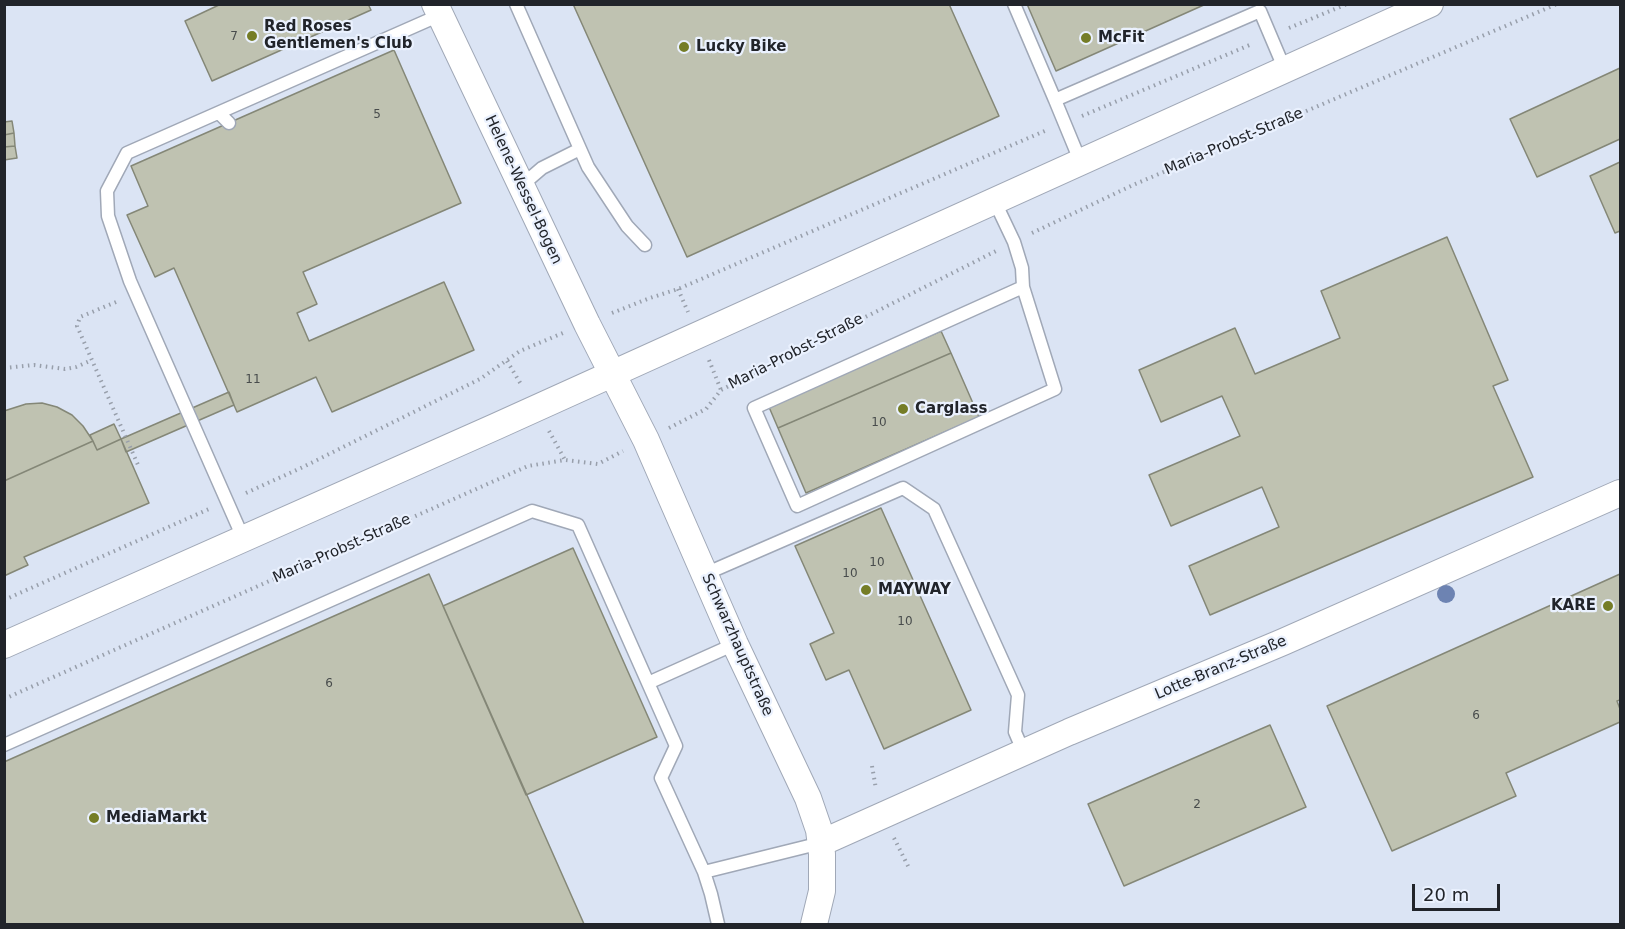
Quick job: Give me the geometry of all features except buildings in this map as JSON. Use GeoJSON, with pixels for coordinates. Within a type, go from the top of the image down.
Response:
{"type":"FeatureCollection","features":[{"type":"Feature","properties":{"kind":"street"},"geometry":{"type":"LineString","coordinates":[[4,645],[244,540],[1430,4]]}},
{"type":"Feature","properties":{"kind":"street","name":"Helene-Wessel-Bogen"},"geometry":{"type":"LineString","coordinates":[[437,10],[613,374]]}},
{"type":"Feature","properties":{"kind":"street","name":"Schwarzhauptstraße"},"geometry":{"type":"LineString","coordinates":[[613,374],[646,440],[735,644],[808,798],[821,843],[822,891],[814,924]]}},
{"type":"Feature","properties":{"kind":"street","name":"Lotte-Branz-Straße"},"geometry":{"type":"LineString","coordinates":[[821,843],[1620,493]]}},
{"type":"Feature","properties":{"kind":"lane"},"geometry":{"type":"LineString","coordinates":[[516,4],[588,167],[627,226],[645,245]]}},
{"type":"Feature","properties":{"kind":"lane"},"geometry":{"type":"LineString","coordinates":[[1014,4],[1081,163]]}},
{"type":"Feature","properties":{"kind":"lane"},"geometry":{"type":"LineString","coordinates":[[1055,100],[1272,4]]}},
{"type":"Feature","properties":{"kind":"lane"},"geometry":{"type":"LineString","coordinates":[[244,540],[136,293],[108,216],[107,191],[127,153],[219,113],[437,10]]}},
{"type":"Feature","properties":{"kind":"lane"},"geometry":{"type":"LineString","coordinates":[[1260,11],[1285,70]]}},
{"type":"Feature","properties":{"kind":"lane"},"geometry":{"type":"LineString","coordinates":[[219,113],[229,123]]}},
{"type":"Feature","properties":{"kind":"lane"},"geometry":{"type":"LineString","coordinates":[[521,186],[542,168],[580,149]]}},
{"type":"Feature","properties":{"kind":"lane"},"geometry":{"type":"LineString","coordinates":[[995,202],[1014,242],[1022,268],[1023,287],[1055,389],[797,506],[754,408],[1023,287]]}},
{"type":"Feature","properties":{"kind":"lane"},"geometry":{"type":"LineString","coordinates":[[705,574],[903,488],[934,509],[1018,695],[1015,732],[1024,753]]}},
{"type":"Feature","properties":{"kind":"lane"},"geometry":{"type":"LineString","coordinates":[[4,745],[532,511],[578,525],[676,746],[662,778],[704,872],[718,924]]}},
{"type":"Feature","properties":{"kind":"lane"},"geometry":{"type":"LineString","coordinates":[[648,683],[735,644]]}},
{"type":"Feature","properties":{"kind":"lane"},"geometry":{"type":"LineString","coordinates":[[704,872],[821,843]]}},
{"type":"Feature","properties":{"kind":"path"},"geometry":{"type":"LineString","coordinates":[[4,600],[303,467],[480,379],[520,351],[650,298],[678,289],[1347,4]]}},
{"type":"Feature","properties":{"kind":"path","name":"Maria-Probst-Straße"},"geometry":{"type":"LineString","coordinates":[[4,699],[528,466],[565,460],[598,464],[706,409],[721,390],[1133,184],[1557,4]]}},
{"type":"Feature","properties":{"kind":"path"},"geometry":{"type":"LineString","coordinates":[[136,293],[80,317],[77,326],[138,465]]}},
{"type":"Feature","properties":{"kind":"path"},"geometry":{"type":"LineString","coordinates":[[4,368],[34,365],[65,369],[92,360]]}},
{"type":"Feature","properties":{"kind":"place","name":"Red Roses Gentlemen's Club"},"geometry":{"type":"Point","coordinates":[252,36]}},
{"type":"Feature","properties":{"kind":"place","name":"McFit"},"geometry":{"type":"Point","coordinates":[1086,38]}},
{"type":"Feature","properties":{"kind":"place","name":"Lucky Bike"},"geometry":{"type":"Point","coordinates":[684,47]}},
{"type":"Feature","properties":{"kind":"place","name":"Carglass"},"geometry":{"type":"Point","coordinates":[903,409]}},
{"type":"Feature","properties":{"kind":"place","name":"MAYWAY"},"geometry":{"type":"Point","coordinates":[866,590]}},
{"type":"Feature","properties":{"kind":"place","name":"KARE"},"geometry":{"type":"Point","coordinates":[1608,606]}},
{"type":"Feature","properties":{"kind":"place","name":"MediaMarkt"},"geometry":{"type":"Point","coordinates":[94,818]}}]}
